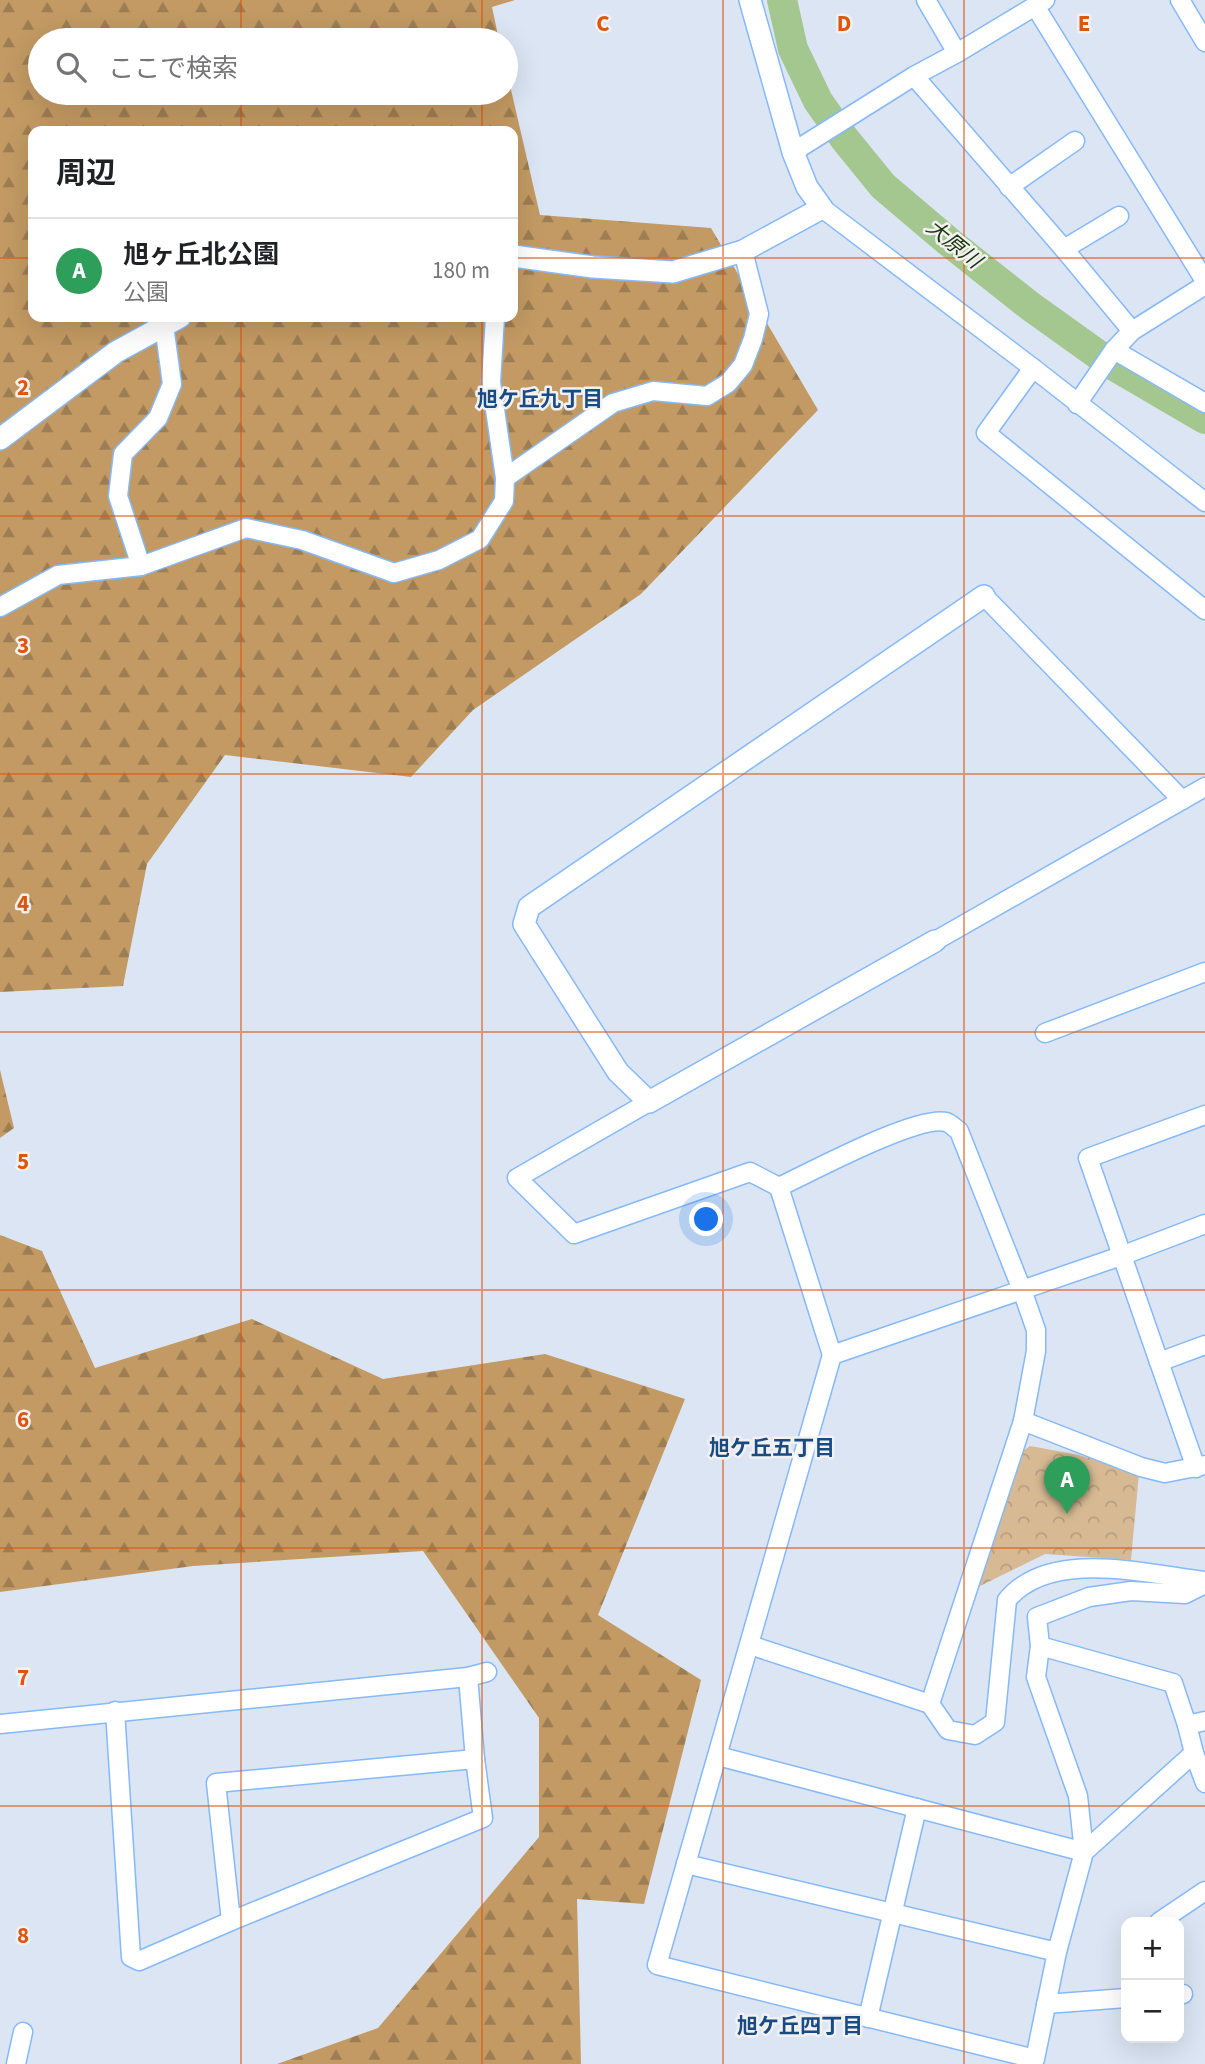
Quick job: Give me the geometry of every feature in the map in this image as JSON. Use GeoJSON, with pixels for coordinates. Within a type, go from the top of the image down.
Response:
{"type":"FeatureCollection","features":[{"type":"Feature","properties":{"kind":"street"},"geometry":{"type":"LineString","coordinates":[[750,0],[793,152],[807,187],[822,208],[1205,502]]}},
{"type":"Feature","properties":{"kind":"street"},"geometry":{"type":"LineString","coordinates":[[926,0],[957,53]]}},
{"type":"Feature","properties":{"kind":"street"},"geometry":{"type":"LineString","coordinates":[[1180,0],[1205,42]]}},
{"type":"Feature","properties":{"kind":"street"},"geometry":{"type":"LineString","coordinates":[[793,152],[914,76],[1040,3],[1205,283],[1132,331],[1114,350],[1077,404]]}},
{"type":"Feature","properties":{"kind":"street"},"geometry":{"type":"LineString","coordinates":[[914,76],[1132,331]]}},
{"type":"Feature","properties":{"kind":"street"},"geometry":{"type":"LineString","coordinates":[[1009,187],[1075,141]]}},
{"type":"Feature","properties":{"kind":"street"},"geometry":{"type":"LineString","coordinates":[[518,257],[593,267],[673,272],[743,251],[822,208]]}},
{"type":"Feature","properties":{"kind":"street"},"geometry":{"type":"LineString","coordinates":[[1064,249],[1119,216]]}},
{"type":"Feature","properties":{"kind":"street"},"geometry":{"type":"LineString","coordinates":[[505,478],[613,403],[653,391],[707,396],[728,383],[743,365],[759,314],[743,251]]}},
{"type":"Feature","properties":{"kind":"street"},"geometry":{"type":"LineString","coordinates":[[0,439],[107,359],[170,322]]}},
{"type":"Feature","properties":{"kind":"street"},"geometry":{"type":"LineString","coordinates":[[141,566],[118,496],[123,454],[158,418],[173,384],[172,322]]}},
{"type":"Feature","properties":{"kind":"street"},"geometry":{"type":"LineString","coordinates":[[0,607],[58,575],[141,566],[246,528],[302,540],[394,573],[439,560],[480,539],[504,501],[505,478],[491,382],[495,322]]}},
{"type":"Feature","properties":{"kind":"street"},"geometry":{"type":"LineString","coordinates":[[1114,350],[1205,403]]}},
{"type":"Feature","properties":{"kind":"street"},"geometry":{"type":"LineString","coordinates":[[1033,368],[986,433],[1205,610]]}},
{"type":"Feature","properties":{"kind":"street"},"geometry":{"type":"LineString","coordinates":[[649,1102],[618,1072],[524,924],[529,907],[984,596],[1182,800]]}},
{"type":"Feature","properties":{"kind":"street"},"geometry":{"type":"LineString","coordinates":[[1205,787],[517,1178],[574,1234],[750,1172],[779,1187],[832,1355],[657,1965],[1035,2059],[1057,1952],[1084,1852],[1078,1796],[1036,1677],[1040,1646],[1037,1617],[1089,1597],[1131,1591],[1185,1594],[1205,1583]]}},
{"type":"Feature","properties":{"kind":"street"},"geometry":{"type":"LineString","coordinates":[[1045,1033],[1205,972]]}},
{"type":"Feature","properties":{"kind":"street"},"geometry":{"type":"LineString","coordinates":[[1023,1421],[1141,1467],[1166,1473],[1201,1466],[1159,1362],[1088,1158],[1205,1115]]}},
{"type":"Feature","properties":{"kind":"street"},"geometry":{"type":"LineString","coordinates":[[779,1187],[923,1123],[947,1122],[959,1131],[1022,1290],[1035,1330],[1036,1340],[1023,1421],[930,1704]]}},
{"type":"Feature","properties":{"kind":"street"},"geometry":{"type":"LineString","coordinates":[[832,1355],[1121,1256],[1205,1224]]}},
{"type":"Feature","properties":{"kind":"street"},"geometry":{"type":"LineString","coordinates":[[1159,1362],[1205,1345]]}},
{"type":"Feature","properties":{"kind":"street"},"geometry":{"type":"LineString","coordinates":[[750,1646],[930,1704],[948,1730],[975,1735],[995,1722],[1007,1600],[1016,1589],[1046,1573],[1091,1567],[1205,1583]]}},
{"type":"Feature","properties":{"kind":"street"},"geometry":{"type":"LineString","coordinates":[[1040,1646],[1173,1683],[1204,1778]]}},
{"type":"Feature","properties":{"kind":"street"},"geometry":{"type":"LineString","coordinates":[[0,1724],[468,1677],[487,1672]]}},
{"type":"Feature","properties":{"kind":"street"},"geometry":{"type":"LineString","coordinates":[[115,1711],[131,1957],[139,1961],[483,1818],[468,1677]]}},
{"type":"Feature","properties":{"kind":"street"},"geometry":{"type":"LineString","coordinates":[[1187,1725],[1205,1721]]}},
{"type":"Feature","properties":{"kind":"street"},"geometry":{"type":"LineString","coordinates":[[1084,1852],[1194,1753]]}},
{"type":"Feature","properties":{"kind":"street"},"geometry":{"type":"LineString","coordinates":[[718,1756],[1084,1852]]}},
{"type":"Feature","properties":{"kind":"street"},"geometry":{"type":"LineString","coordinates":[[231,1921],[216,1783],[475,1759]]}},
{"type":"Feature","properties":{"kind":"street"},"geometry":{"type":"LineString","coordinates":[[868,2018],[917,1808]]}},
{"type":"Feature","properties":{"kind":"street"},"geometry":{"type":"LineString","coordinates":[[687,1864],[1057,1952]]}},
{"type":"Feature","properties":{"kind":"street"},"geometry":{"type":"LineString","coordinates":[[1166,1917],[1205,1891]]}},
{"type":"Feature","properties":{"kind":"street"},"geometry":{"type":"LineString","coordinates":[[1046,2004],[1121,1998]]}},
{"type":"Feature","properties":{"kind":"street"},"geometry":{"type":"LineString","coordinates":[[16,2064],[23,2032]]}},
{"type":"Feature","properties":{"kind":"green space"},"geometry":{"type":"Polygon","coordinates":[[[0,0],[515,0],[492,7],[496,28],[28,28],[28,105],[515,105],[540,215],[711,228],[818,410],[641,594],[473,710],[411,777],[225,755],[147,864],[123,986],[0,992],[0,0]]]}},
{"type":"Feature","properties":{"kind":"green space"},"geometry":{"type":"Polygon","coordinates":[[[0,1070],[14,1128],[0,1138],[0,1070]]]}},
{"type":"Feature","properties":{"kind":"green space"},"geometry":{"type":"Polygon","coordinates":[[[0,1235],[42,1251],[95,1368],[252,1319],[383,1379],[545,1354],[685,1399],[598,1615],[701,1680],[644,1904],[577,1899],[581,2064],[277,2064],[378,2028],[539,1837],[539,1718],[423,1551],[193,1566],[0,1592],[0,1235]]]}},
{"type":"Feature","properties":{"kind":"green space"},"geometry":{"type":"Polygon","coordinates":[[[1030,1446],[1079,1455],[1139,1473],[1131,1560],[1045,1554],[972,1590],[1020,1453],[1030,1446]]]}},
{"type":"Feature","properties":{"kind":"waterway","name":"大原川"},"geometry":{"type":"LineString","coordinates":[[782,0],[793,49],[818,101],[883,186],[1030,306],[1111,364],[1205,419]]}},
{"type":"Feature","properties":{"kind":"place","name":"旭ヶ丘北公園"},"geometry":{"type":"Point","coordinates":[1067,1514]}},
{"type":"Feature","properties":{"kind":"district","name":"旭ケ丘九丁目"},"geometry":{"type":"Point","coordinates":[540,399]}},
{"type":"Feature","properties":{"kind":"district","name":"旭ケ丘五丁目"},"geometry":{"type":"Point","coordinates":[772,1448]}},
{"type":"Feature","properties":{"kind":"district","name":"旭ケ丘四丁目"},"geometry":{"type":"Point","coordinates":[800,2026]}}]}
